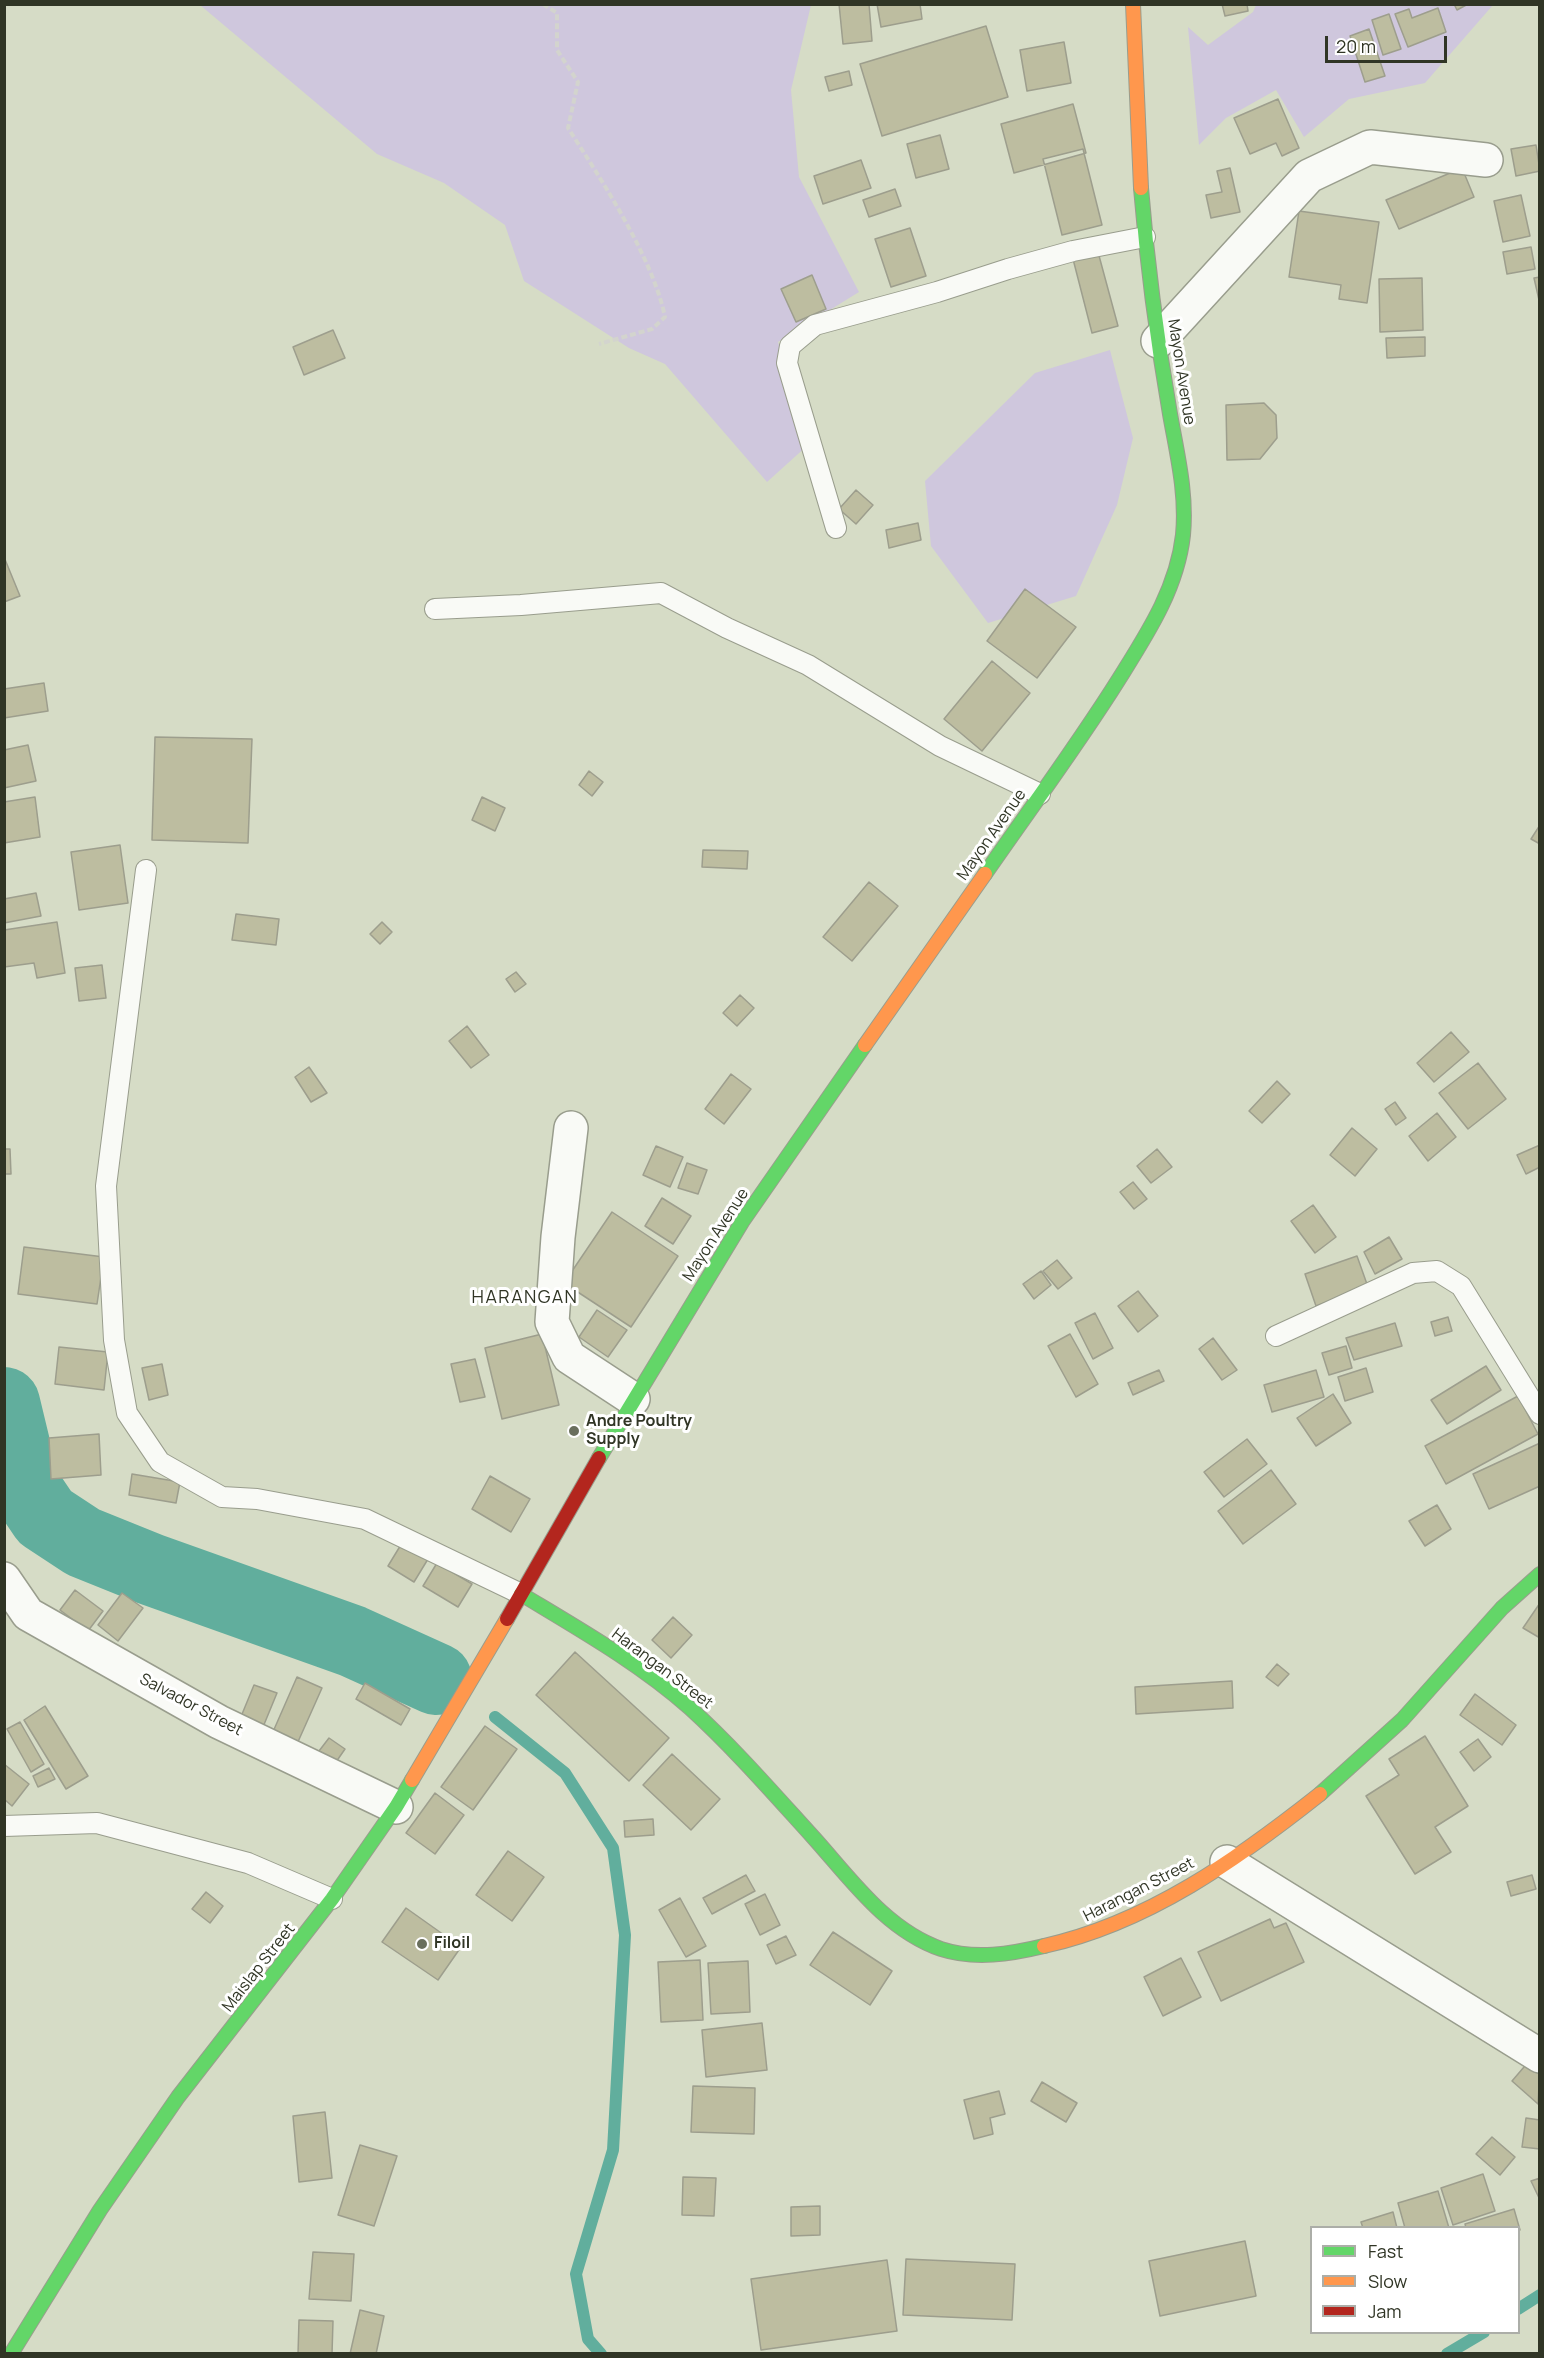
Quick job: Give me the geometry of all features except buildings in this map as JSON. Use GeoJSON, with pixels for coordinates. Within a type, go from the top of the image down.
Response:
{"type":"FeatureCollection","features":[{"type":"Feature","properties":{"kind":"main road","name":"Mayon Avenue"},"geometry":{"type":"LineString","coordinates":[[521,1594],[633,1399],[742,1222],[1128,667],[1153,624],[1174,578],[1183,536],[1183,479],[1158,341],[1145,237],[1138,145],[1133,4]]}},
{"type":"Feature","properties":{"kind":"main road","name":"Harangan Street"},"geometry":{"type":"LineString","coordinates":[[521,1594],[608,1648],[672,1694],[709,1726],[867,1897],[892,1921],[918,1939],[950,1952],[992,1956],[1046,1948],[1096,1932],[1171,1896],[1227,1862],[1301,1809],[1356,1764],[1404,1719],[1523,1587],[1539,1574]]}},
{"type":"Feature","properties":{"kind":"main road","name":"Maislap Street"},"geometry":{"type":"LineString","coordinates":[[11,2354],[100,2210],[178,2097],[333,1899],[396,1806],[521,1594]]}},
{"type":"Feature","properties":{"kind":"street"},"geometry":{"type":"LineString","coordinates":[[1158,341],[1309,176],[1370,147],[1486,160]]}},
{"type":"Feature","properties":{"kind":"street"},"geometry":{"type":"LineString","coordinates":[[571,1128],[558,1237],[552,1322],[568,1357],[633,1399]]}},
{"type":"Feature","properties":{"kind":"street","name":"Salvador Street"},"geometry":{"type":"LineString","coordinates":[[4,1579],[28,1614],[219,1722],[396,1806]]}},
{"type":"Feature","properties":{"kind":"street"},"geometry":{"type":"LineString","coordinates":[[1227,1862],[1539,2056]]}},
{"type":"Feature","properties":{"kind":"lane"},"geometry":{"type":"LineString","coordinates":[[836,528],[787,363],[790,346],[815,325],[938,292],[1041,260],[1145,237]]}},
{"type":"Feature","properties":{"kind":"lane"},"geometry":{"type":"LineString","coordinates":[[435,609],[521,605],[661,593],[726,628],[808,665],[940,746],[1040,794]]}},
{"type":"Feature","properties":{"kind":"lane"},"geometry":{"type":"LineString","coordinates":[[146,870],[106,1186],[114,1340],[127,1413],[160,1462],[222,1497],[257,1499],[365,1519],[521,1594]]}},
{"type":"Feature","properties":{"kind":"lane"},"geometry":{"type":"LineString","coordinates":[[1276,1336],[1413,1273],[1437,1271],[1461,1286],[1539,1414]]}},
{"type":"Feature","properties":{"kind":"lane"},"geometry":{"type":"LineString","coordinates":[[4,1826],[97,1823],[248,1863],[333,1899]]}},
{"type":"Feature","properties":{"kind":"path"},"geometry":{"type":"LineString","coordinates":[[543,4],[557,13],[557,50],[578,82],[568,128],[633,238],[660,294],[665,317],[652,329],[599,344]]}},
{"type":"Feature","properties":{"kind":"shaded area"},"geometry":{"type":"Polygon","coordinates":[[[200,5],[811,5],[791,90],[799,177],[859,292],[778,342],[808,445],[767,482],[665,364],[629,348],[524,281],[505,225],[444,183],[377,154],[200,5]]]}},
{"type":"Feature","properties":{"kind":"shaded area"},"geometry":{"type":"Polygon","coordinates":[[[1256,5],[1493,5],[1425,83],[1349,99],[1304,137],[1276,90],[1226,118],[1199,145],[1188,27],[1208,45],[1253,12],[1256,5]]]}},
{"type":"Feature","properties":{"kind":"shaded area"},"geometry":{"type":"Polygon","coordinates":[[[1110,350],[1133,438],[1117,505],[1076,596],[988,623],[931,546],[925,481],[1035,373],[1110,350]]]}},
{"type":"Feature","properties":{"kind":"waterway"},"geometry":{"type":"LineString","coordinates":[[4,1403],[24,1486],[45,1517],[83,1542],[150,1569],[352,1641],[436,1679]]}},
{"type":"Feature","properties":{"kind":"waterway"},"geometry":{"type":"LineString","coordinates":[[495,1717],[565,1773],[613,1848],[625,1935],[613,2150],[576,2274],[588,2339],[601,2354]]}},
{"type":"Feature","properties":{"kind":"waterway"},"geometry":{"type":"LineString","coordinates":[[1520,2308],[1540,2295]]}},
{"type":"Feature","properties":{"kind":"waterway"},"geometry":{"type":"LineString","coordinates":[[1447,2354],[1481,2334]]}},
{"type":"Feature","properties":{"kind":"traffic: fast"},"geometry":{"type":"LineString","coordinates":[[985,874],[1087,729],[1140,645],[1159,610],[1180,555],[1184,504],[1157,329],[1141,188]]}},
{"type":"Feature","properties":{"kind":"traffic: fast"},"geometry":{"type":"LineString","coordinates":[[599,1458],[742,1222],[865,1045]]}},
{"type":"Feature","properties":{"kind":"traffic: fast"},"geometry":{"type":"LineString","coordinates":[[1320,1794],[1402,1720],[1502,1608],[1540,1574]]}},
{"type":"Feature","properties":{"kind":"traffic: fast"},"geometry":{"type":"LineString","coordinates":[[521,1594],[629,1661],[690,1708],[753,1771],[870,1901],[903,1929],[941,1949],[967,1954],[1006,1953],[1044,1946]]}},
{"type":"Feature","properties":{"kind":"traffic: fast"},"geometry":{"type":"LineString","coordinates":[[11,2354],[100,2210],[178,2097],[332,1899],[412,1780]]}},
{"type":"Feature","properties":{"kind":"traffic: slow"},"geometry":{"type":"LineString","coordinates":[[1133,4],[1141,188]]}},
{"type":"Feature","properties":{"kind":"traffic: slow"},"geometry":{"type":"LineString","coordinates":[[865,1045],[985,874]]}},
{"type":"Feature","properties":{"kind":"traffic: slow"},"geometry":{"type":"LineString","coordinates":[[412,1780],[507,1619]]}},
{"type":"Feature","properties":{"kind":"traffic: slow"},"geometry":{"type":"LineString","coordinates":[[1044,1946],[1082,1936],[1119,1922],[1190,1886],[1257,1842],[1320,1794]]}},
{"type":"Feature","properties":{"kind":"traffic: jam"},"geometry":{"type":"LineString","coordinates":[[507,1619],[599,1458]]}},
{"type":"Feature","properties":{"kind":"place","name":"Andre Poultry Supply"},"geometry":{"type":"Point","coordinates":[574,1431]}},
{"type":"Feature","properties":{"kind":"place","name":"Filoil"},"geometry":{"type":"Point","coordinates":[422,1944]}},
{"type":"Feature","properties":{"kind":"district","name":"HARANGAN"},"geometry":{"type":"Point","coordinates":[525,1298]}}]}
